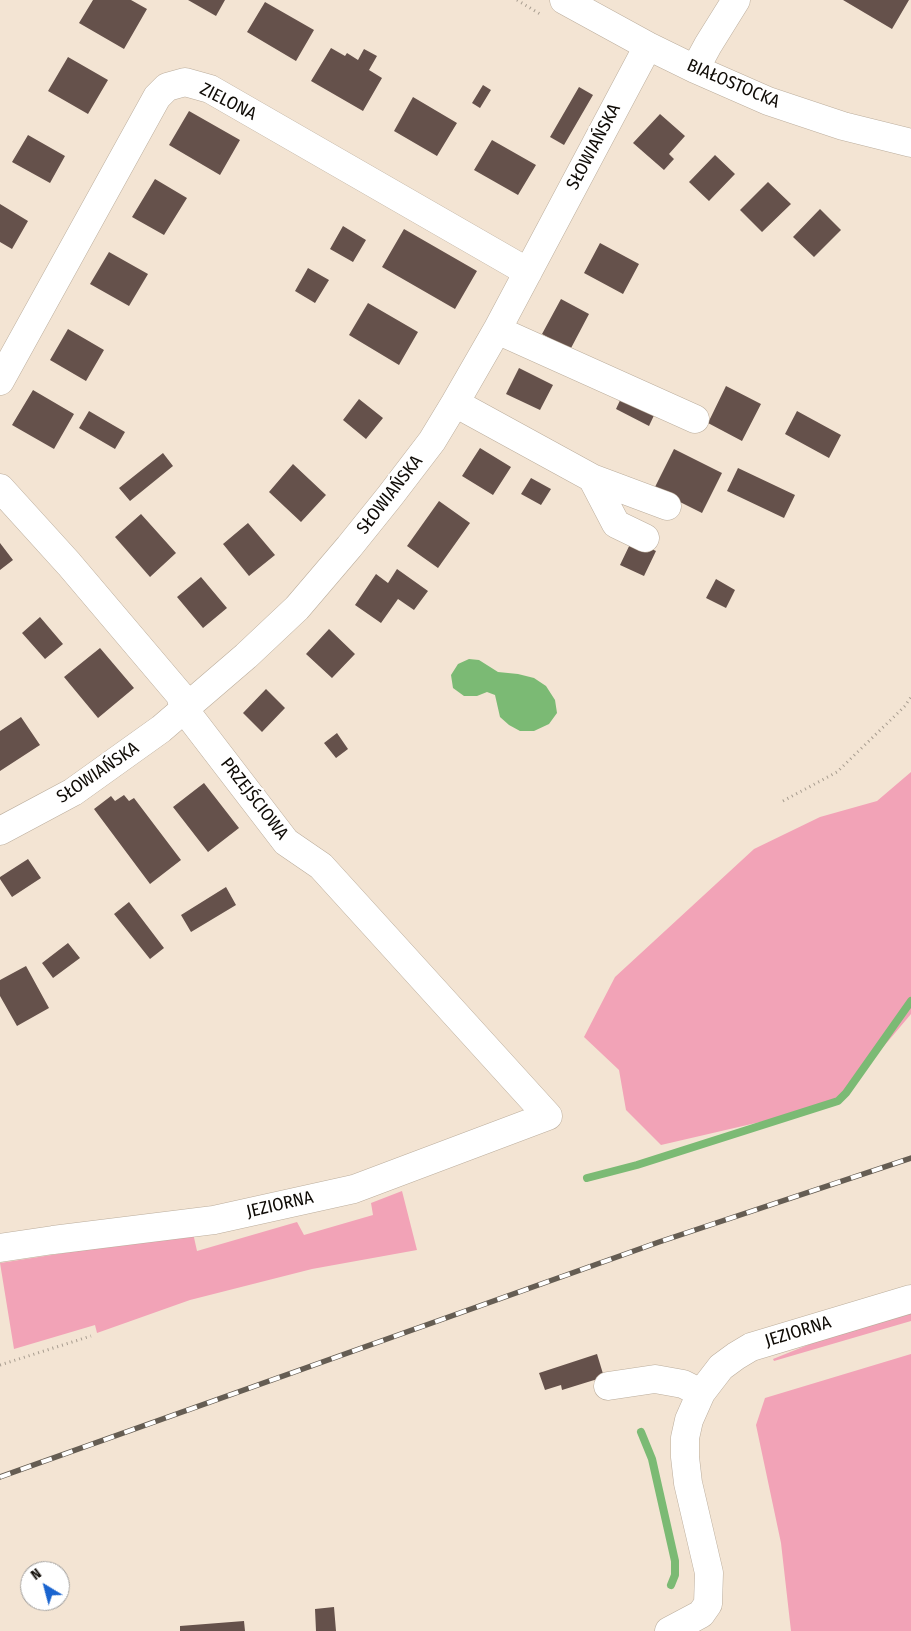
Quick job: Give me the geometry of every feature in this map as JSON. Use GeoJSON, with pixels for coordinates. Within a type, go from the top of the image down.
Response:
{"type":"FeatureCollection","features":[{"type":"Feature","properties":{"kind":"street","name":"BIAŁOSTOCKA"},"geometry":{"type":"LineString","coordinates":[[564,0],[648,46],[768,101],[843,126],[911,143]]}},
{"type":"Feature","properties":{"kind":"street"},"geometry":{"type":"LineString","coordinates":[[696,69],[708,45],[736,0]]}},
{"type":"Feature","properties":{"kind":"street","name":"SŁOWIAŃSKA"},"geometry":{"type":"LineString","coordinates":[[0,832],[73,792],[161,729],[246,656],[297,608],[349,547],[432,441],[455,403],[497,330],[648,46]]}},
{"type":"Feature","properties":{"kind":"street","name":"ZIELONA"},"geometry":{"type":"LineString","coordinates":[[0,381],[157,97],[167,87],[185,82],[210,89],[528,272]]}},
{"type":"Feature","properties":{"kind":"street"},"geometry":{"type":"LineString","coordinates":[[497,330],[695,420]]}},
{"type":"Feature","properties":{"kind":"street"},"geometry":{"type":"LineString","coordinates":[[455,403],[592,478],[667,506]]}},
{"type":"Feature","properties":{"kind":"street"},"geometry":{"type":"LineString","coordinates":[[592,478],[616,524],[645,538]]}},
{"type":"Feature","properties":{"kind":"street","name":"PRZEJŚCIOWA"},"geometry":{"type":"LineString","coordinates":[[0,488],[70,564],[180,695],[184,709],[286,842],[321,866],[548,1116]]}},
{"type":"Feature","properties":{"kind":"street","name":"JEZIORNA"},"geometry":{"type":"LineString","coordinates":[[0,1248],[214,1220],[354,1188],[548,1116]]}},
{"type":"Feature","properties":{"kind":"street","name":"JEZIORNA"},"geometry":{"type":"LineString","coordinates":[[669,1631],[701,1614],[708,1604],[709,1572],[688,1483],[685,1456],[685,1438],[689,1420],[701,1393],[721,1367],[751,1347],[911,1299]]}},
{"type":"Feature","properties":{"kind":"street"},"geometry":{"type":"LineString","coordinates":[[608,1386],[655,1378],[674,1381],[701,1393]]}},
{"type":"Feature","properties":{"kind":"path"},"geometry":{"type":"LineString","coordinates":[[517,0],[542,15]]}},
{"type":"Feature","properties":{"kind":"path"},"geometry":{"type":"LineString","coordinates":[[783,801],[838,772],[905,706],[911,697]]}},
{"type":"Feature","properties":{"kind":"path"},"geometry":{"type":"LineString","coordinates":[[0,1365],[91,1336]]}},
{"type":"Feature","properties":{"kind":"shaded area"},"geometry":{"type":"Polygon","coordinates":[[[469,659],[479,660],[498,672],[534,678],[546,686],[555,700],[557,713],[549,724],[534,731],[520,731],[509,725],[500,717],[495,695],[487,692],[477,696],[464,696],[453,688],[451,675],[458,664],[469,659]]]}},
{"type":"Feature","properties":{"kind":"shaded area"},"geometry":{"type":"Polygon","coordinates":[[[911,772],[911,1014],[841,1097],[786,1116],[661,1145],[626,1110],[619,1070],[584,1037],[615,977],[754,849],[820,817],[877,801],[911,772]]]}},
{"type":"Feature","properties":{"kind":"shaded area"},"geometry":{"type":"Polygon","coordinates":[[[402,1191],[417,1250],[312,1269],[190,1300],[97,1333],[95,1325],[14,1349],[0,1263],[193,1233],[197,1251],[297,1222],[304,1235],[373,1215],[371,1203],[402,1191]]]}},
{"type":"Feature","properties":{"kind":"shaded area"},"geometry":{"type":"Polygon","coordinates":[[[911,1311],[911,1321],[774,1361],[773,1359],[845,1330],[911,1311]]]}},
{"type":"Feature","properties":{"kind":"shaded area"},"geometry":{"type":"Polygon","coordinates":[[[911,1354],[911,1631],[791,1631],[781,1543],[756,1425],[765,1398],[911,1354]]]}},
{"type":"Feature","properties":{"kind":"building"},"geometry":{"type":"Polygon","coordinates":[[[93,0],[131,0],[147,9],[124,49],[79,23],[93,0]]]}},
{"type":"Feature","properties":{"kind":"building"},"geometry":{"type":"Polygon","coordinates":[[[188,0],[225,0],[216,16],[188,0]]]}},
{"type":"Feature","properties":{"kind":"building"},"geometry":{"type":"Polygon","coordinates":[[[843,0],[909,0],[892,29],[843,0]]]}},
{"type":"Feature","properties":{"kind":"building"},"geometry":{"type":"Polygon","coordinates":[[[265,2],[314,30],[296,61],[247,32],[265,2]]]}},
{"type":"Feature","properties":{"kind":"building"},"geometry":{"type":"Polygon","coordinates":[[[331,48],[345,56],[347,53],[358,60],[364,49],[377,56],[369,70],[382,78],[363,111],[311,81],[331,48]]]}},
{"type":"Feature","properties":{"kind":"building"},"geometry":{"type":"Polygon","coordinates":[[[68,57],[108,80],[88,114],[48,91],[68,57]]]}},
{"type":"Feature","properties":{"kind":"building"},"geometry":{"type":"Polygon","coordinates":[[[483,85],[491,90],[480,108],[472,103],[483,85]]]}},
{"type":"Feature","properties":{"kind":"building"},"geometry":{"type":"Polygon","coordinates":[[[579,87],[593,95],[564,145],[550,137],[579,87]]]}},
{"type":"Feature","properties":{"kind":"building"},"geometry":{"type":"Polygon","coordinates":[[[413,97],[457,123],[437,156],[394,131],[413,97]]]}},
{"type":"Feature","properties":{"kind":"building"},"geometry":{"type":"Polygon","coordinates":[[[189,111],[240,140],[220,175],[169,145],[189,111]]]}},
{"type":"Feature","properties":{"kind":"building"},"geometry":{"type":"Polygon","coordinates":[[[660,114],[685,136],[669,154],[674,159],[664,170],[633,143],[660,114]]]}},
{"type":"Feature","properties":{"kind":"building"},"geometry":{"type":"Polygon","coordinates":[[[28,135],[65,156],[50,183],[12,162],[28,135]]]}},
{"type":"Feature","properties":{"kind":"building"},"geometry":{"type":"Polygon","coordinates":[[[492,140],[536,165],[518,195],[474,170],[492,140]]]}},
{"type":"Feature","properties":{"kind":"building"},"geometry":{"type":"Polygon","coordinates":[[[715,155],[735,174],[709,201],[689,182],[715,155]]]}},
{"type":"Feature","properties":{"kind":"building"},"geometry":{"type":"Polygon","coordinates":[[[155,179],[187,198],[164,235],[132,217],[155,179]]]}},
{"type":"Feature","properties":{"kind":"building"},"geometry":{"type":"Polygon","coordinates":[[[768,182],[791,204],[762,232],[740,210],[768,182]]]}},
{"type":"Feature","properties":{"kind":"building"},"geometry":{"type":"Polygon","coordinates":[[[0,204],[28,221],[12,249],[0,242],[0,204]]]}},
{"type":"Feature","properties":{"kind":"building"},"geometry":{"type":"Polygon","coordinates":[[[820,209],[841,230],[814,257],[793,237],[820,209]]]}},
{"type":"Feature","properties":{"kind":"building"},"geometry":{"type":"Polygon","coordinates":[[[343,226],[366,240],[353,262],[330,249],[343,226]]]}},
{"type":"Feature","properties":{"kind":"building"},"geometry":{"type":"Polygon","coordinates":[[[404,229],[477,271],[455,309],[382,267],[404,229]]]}},
{"type":"Feature","properties":{"kind":"building"},"geometry":{"type":"Polygon","coordinates":[[[600,243],[639,264],[623,294],[584,273],[600,243]]]}},
{"type":"Feature","properties":{"kind":"building"},"geometry":{"type":"Polygon","coordinates":[[[109,252],[148,274],[129,306],[90,284],[109,252]]]}},
{"type":"Feature","properties":{"kind":"building"},"geometry":{"type":"Polygon","coordinates":[[[308,268],[329,280],[315,303],[295,291],[308,268]]]}},
{"type":"Feature","properties":{"kind":"building"},"geometry":{"type":"Polygon","coordinates":[[[561,299],[589,314],[570,350],[542,334],[561,299]]]}},
{"type":"Feature","properties":{"kind":"building"},"geometry":{"type":"Polygon","coordinates":[[[368,303],[418,332],[399,365],[349,335],[368,303]]]}},
{"type":"Feature","properties":{"kind":"building"},"geometry":{"type":"Polygon","coordinates":[[[68,329],[104,350],[86,381],[50,360],[68,329]]]}},
{"type":"Feature","properties":{"kind":"building"},"geometry":{"type":"Polygon","coordinates":[[[519,368],[553,385],[540,410],[506,394],[519,368]]]}},
{"type":"Feature","properties":{"kind":"building"},"geometry":{"type":"Polygon","coordinates":[[[726,386],[761,404],[742,441],[708,423],[726,386]]]}},
{"type":"Feature","properties":{"kind":"building"},"geometry":{"type":"Polygon","coordinates":[[[33,390],[74,414],[54,449],[12,425],[33,390]]]}},
{"type":"Feature","properties":{"kind":"building"},"geometry":{"type":"Polygon","coordinates":[[[623,394],[657,409],[649,426],[616,409],[623,394]]]}},
{"type":"Feature","properties":{"kind":"building"},"geometry":{"type":"Polygon","coordinates":[[[359,399],[383,418],[366,439],[343,420],[359,399]]]}},
{"type":"Feature","properties":{"kind":"building"},"geometry":{"type":"Polygon","coordinates":[[[89,411],[125,432],[115,449],[79,428],[89,411]]]}},
{"type":"Feature","properties":{"kind":"building"},"geometry":{"type":"Polygon","coordinates":[[[797,411],[841,435],[829,458],[785,434],[797,411]]]}},
{"type":"Feature","properties":{"kind":"building"},"geometry":{"type":"Polygon","coordinates":[[[480,448],[511,467],[493,495],[462,476],[480,448]]]}},
{"type":"Feature","properties":{"kind":"building"},"geometry":{"type":"Polygon","coordinates":[[[674,449],[722,473],[702,513],[654,489],[674,449]]]}},
{"type":"Feature","properties":{"kind":"building"},"geometry":{"type":"Polygon","coordinates":[[[163,453],[173,466],[130,501],[119,488],[163,453]]]}},
{"type":"Feature","properties":{"kind":"building"},"geometry":{"type":"Polygon","coordinates":[[[293,464],[326,495],[301,522],[269,492],[293,464]]]}},
{"type":"Feature","properties":{"kind":"building"},"geometry":{"type":"Polygon","coordinates":[[[738,468],[795,495],[784,518],[727,491],[738,468]]]}},
{"type":"Feature","properties":{"kind":"building"},"geometry":{"type":"Polygon","coordinates":[[[531,478],[551,489],[541,505],[521,494],[531,478]]]}},
{"type":"Feature","properties":{"kind":"building"},"geometry":{"type":"Polygon","coordinates":[[[439,501],[470,523],[438,568],[407,546],[439,501]]]}},
{"type":"Feature","properties":{"kind":"building"},"geometry":{"type":"Polygon","coordinates":[[[141,514],[176,553],[150,577],[115,537],[141,514]]]}},
{"type":"Feature","properties":{"kind":"building"},"geometry":{"type":"Polygon","coordinates":[[[248,523],[275,555],[249,576],[223,544],[248,523]]]}},
{"type":"Feature","properties":{"kind":"building"},"geometry":{"type":"Polygon","coordinates":[[[632,540],[656,551],[644,576],[620,565],[632,540]]]}},
{"type":"Feature","properties":{"kind":"building"},"geometry":{"type":"Polygon","coordinates":[[[0,543],[13,560],[0,570],[0,543]]]}},
{"type":"Feature","properties":{"kind":"building"},"geometry":{"type":"Polygon","coordinates":[[[397,569],[428,591],[414,610],[398,599],[381,623],[355,605],[376,574],[388,583],[397,569]]]}},
{"type":"Feature","properties":{"kind":"building"},"geometry":{"type":"Polygon","coordinates":[[[201,577],[227,608],[203,628],[177,597],[201,577]]]}},
{"type":"Feature","properties":{"kind":"building"},"geometry":{"type":"Polygon","coordinates":[[[716,579],[735,590],[726,608],[706,598],[716,579]]]}},
{"type":"Feature","properties":{"kind":"building"},"geometry":{"type":"Polygon","coordinates":[[[40,617],[63,644],[45,659],[22,633],[40,617]]]}},
{"type":"Feature","properties":{"kind":"building"},"geometry":{"type":"Polygon","coordinates":[[[329,629],[355,654],[332,678],[306,654],[329,629]]]}},
{"type":"Feature","properties":{"kind":"building"},"geometry":{"type":"Polygon","coordinates":[[[100,648],[134,688],[98,718],[64,677],[100,648]]]}},
{"type":"Feature","properties":{"kind":"building"},"geometry":{"type":"Polygon","coordinates":[[[266,689],[285,708],[262,732],[243,713],[266,689]]]}},
{"type":"Feature","properties":{"kind":"building"},"geometry":{"type":"Polygon","coordinates":[[[21,717],[40,745],[0,771],[0,731],[21,717]]]}},
{"type":"Feature","properties":{"kind":"building"},"geometry":{"type":"Polygon","coordinates":[[[337,733],[348,749],[336,758],[324,743],[337,733]]]}},
{"type":"Feature","properties":{"kind":"building"},"geometry":{"type":"Polygon","coordinates":[[[204,783],[239,828],[208,852],[173,807],[204,783]]]}},
{"type":"Feature","properties":{"kind":"building"},"geometry":{"type":"Polygon","coordinates":[[[124,795],[129,801],[134,798],[181,860],[150,884],[94,809],[111,796],[115,801],[124,795]]]}},
{"type":"Feature","properties":{"kind":"building"},"geometry":{"type":"Polygon","coordinates":[[[28,859],[41,878],[12,897],[0,877],[28,859]]]}},
{"type":"Feature","properties":{"kind":"building"},"geometry":{"type":"Polygon","coordinates":[[[226,887],[236,905],[191,932],[181,915],[226,887]]]}},
{"type":"Feature","properties":{"kind":"building"},"geometry":{"type":"Polygon","coordinates":[[[129,902],[164,948],[150,959],[114,914],[129,902]]]}},
{"type":"Feature","properties":{"kind":"building"},"geometry":{"type":"Polygon","coordinates":[[[68,943],[80,958],[53,978],[42,963],[68,943]]]}},
{"type":"Feature","properties":{"kind":"building"},"geometry":{"type":"Polygon","coordinates":[[[26,966],[49,1008],[17,1026],[0,996],[0,980],[26,966]]]}},
{"type":"Feature","properties":{"kind":"building"},"geometry":{"type":"Polygon","coordinates":[[[597,1354],[604,1377],[562,1390],[561,1385],[545,1390],[539,1373],[597,1354]]]}},
{"type":"Feature","properties":{"kind":"building"},"geometry":{"type":"Polygon","coordinates":[[[334,1607],[336,1631],[316,1631],[315,1609],[334,1607]]]}},
{"type":"Feature","properties":{"kind":"building"},"geometry":{"type":"Polygon","coordinates":[[[244,1621],[245,1631],[180,1631],[180,1626],[244,1621]]]}},
{"type":"Feature","properties":{"kind":"waterway"},"geometry":{"type":"LineString","coordinates":[[587,1178],[637,1165],[838,1101],[846,1093],[911,1001]]}},
{"type":"Feature","properties":{"kind":"waterway"},"geometry":{"type":"LineString","coordinates":[[641,1432],[652,1459],[675,1561],[675,1575],[671,1585]]}},
{"type":"Feature","properties":{"kind":"railway"},"geometry":{"type":"LineString","coordinates":[[0,1477],[659,1242],[911,1158]]}}]}
